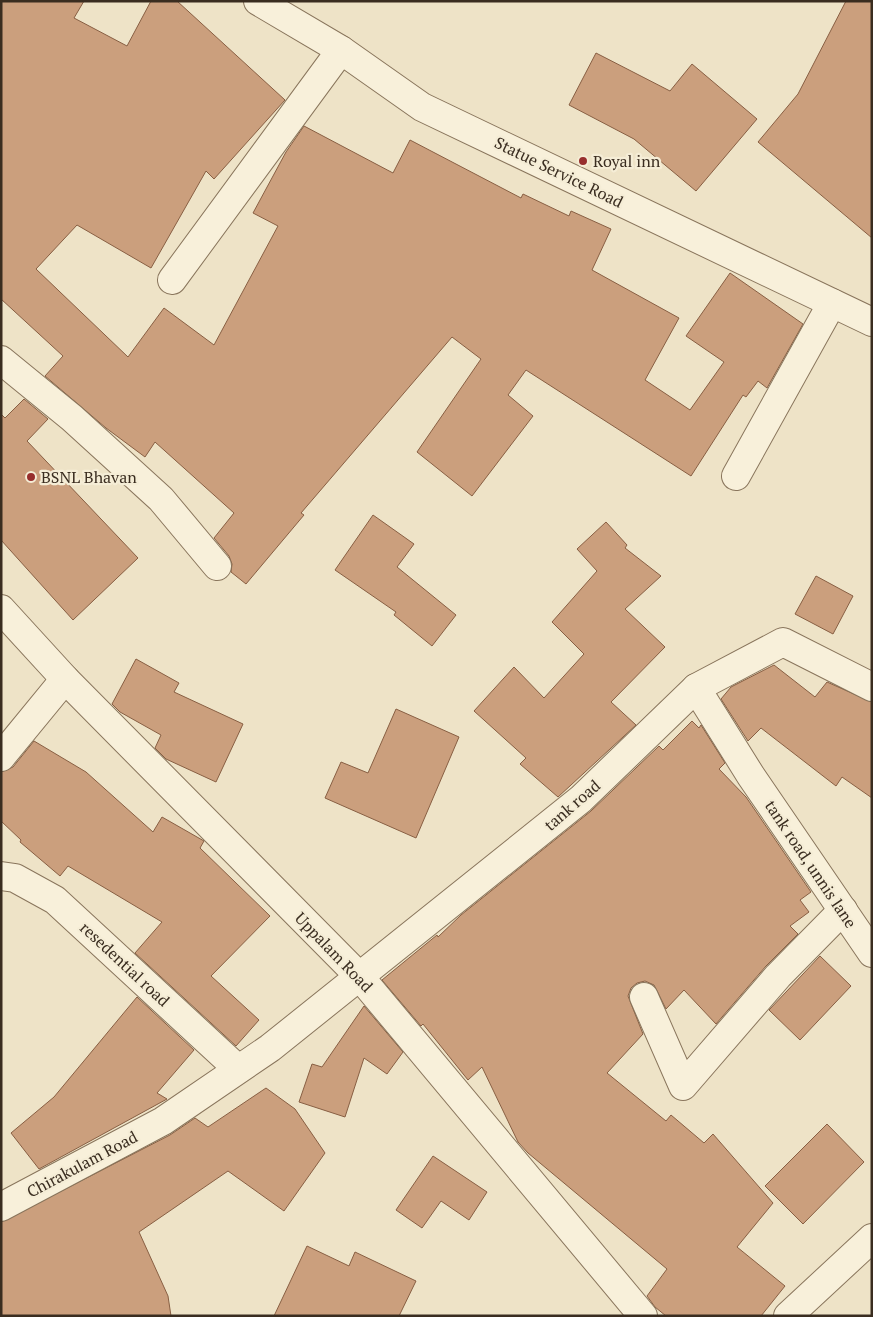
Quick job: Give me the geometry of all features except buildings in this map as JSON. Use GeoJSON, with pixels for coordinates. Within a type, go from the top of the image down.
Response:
{"type":"FeatureCollection","features":[{"type":"Feature","properties":{"kind":"street","name":"Statue Service Road"},"geometry":{"type":"LineString","coordinates":[[258,1],[341,50],[422,107],[872,322]]}},
{"type":"Feature","properties":{"kind":"street"},"geometry":{"type":"LineString","coordinates":[[172,280],[341,50]]}},
{"type":"Feature","properties":{"kind":"street"},"geometry":{"type":"LineString","coordinates":[[736,476],[832,303]]}},
{"type":"Feature","properties":{"kind":"street"},"geometry":{"type":"LineString","coordinates":[[1,360],[72,418],[161,499],[217,566]]}},
{"type":"Feature","properties":{"kind":"street","name":"Uppalam Road"},"geometry":{"type":"LineString","coordinates":[[1,609],[65,678],[360,977],[643,1316]]}},
{"type":"Feature","properties":{"kind":"street","name":"tank road"},"geometry":{"type":"LineString","coordinates":[[238,1069],[270,1048],[582,798],[696,688],[783,642],[872,687]]}},
{"type":"Feature","properties":{"kind":"street"},"geometry":{"type":"LineString","coordinates":[[1,757],[65,678]]}},
{"type":"Feature","properties":{"kind":"street","name":"tank road, unnis lane"},"geometry":{"type":"LineString","coordinates":[[696,688],[750,776],[872,953]]}},
{"type":"Feature","properties":{"kind":"street","name":"resedential road"},"geometry":{"type":"LineString","coordinates":[[1,876],[15,878],[55,900],[238,1069]]}},
{"type":"Feature","properties":{"kind":"street"},"geometry":{"type":"LineString","coordinates":[[644,997],[683,1086],[778,976],[843,910]]}},
{"type":"Feature","properties":{"kind":"street","name":"Chirakulam Road"},"geometry":{"type":"LineString","coordinates":[[1,1207],[163,1121],[238,1069]]}},
{"type":"Feature","properties":{"kind":"street"},"geometry":{"type":"LineString","coordinates":[[788,1316],[872,1238]]}},
{"type":"Feature","properties":{"kind":"place","name":"Royal inn"},"geometry":{"type":"Point","coordinates":[583,161]}},
{"type":"Feature","properties":{"kind":"place","name":"BSNL Bhavan"},"geometry":{"type":"Point","coordinates":[31,477]}}]}
